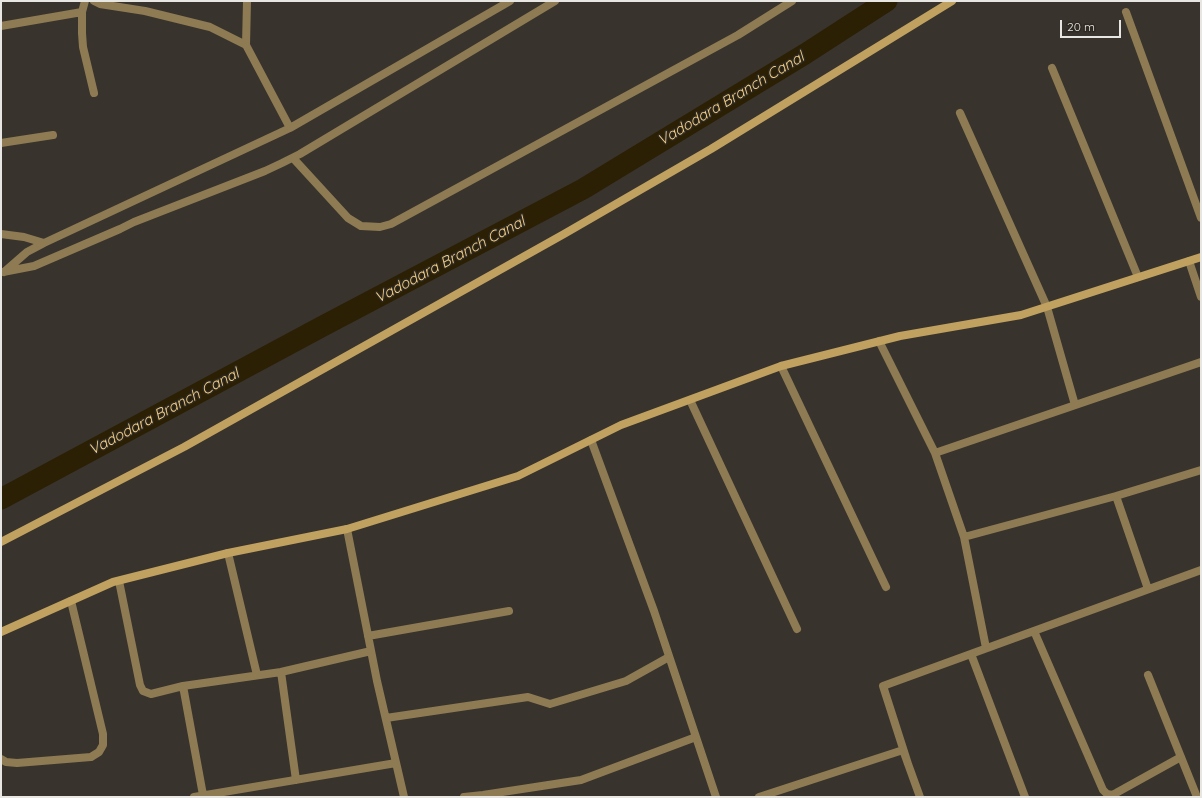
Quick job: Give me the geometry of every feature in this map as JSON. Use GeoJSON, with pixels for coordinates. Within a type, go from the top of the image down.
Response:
{"type":"FeatureCollection","features":[{"type":"Feature","properties":{"kind":"street"},"geometry":{"type":"LineString","coordinates":[[85,1],[82,12],[83,47],[94,93]]}},
{"type":"Feature","properties":{"kind":"street"},"geometry":{"type":"LineString","coordinates":[[94,1],[100,4],[145,11],[210,27],[246,44]]}},
{"type":"Feature","properties":{"kind":"street"},"geometry":{"type":"LineString","coordinates":[[247,1],[246,44],[290,128]]}},
{"type":"Feature","properties":{"kind":"street"},"geometry":{"type":"LineString","coordinates":[[2,273],[27,252],[44,243],[290,128],[510,1]]}},
{"type":"Feature","properties":{"kind":"street"},"geometry":{"type":"LineString","coordinates":[[2,273],[34,266],[134,222],[265,171],[293,158],[555,1]]}},
{"type":"Feature","properties":{"kind":"street"},"geometry":{"type":"LineString","coordinates":[[293,158],[348,218],[361,226],[380,227],[391,224],[738,35],[792,1]]}},
{"type":"Feature","properties":{"kind":"street"},"geometry":{"type":"LineString","coordinates":[[1,542],[184,447],[564,234],[711,149],[952,1]]}},
{"type":"Feature","properties":{"kind":"street"},"geometry":{"type":"LineString","coordinates":[[1,26],[82,12]]}},
{"type":"Feature","properties":{"kind":"street"},"geometry":{"type":"LineString","coordinates":[[1126,12],[1201,218]]}},
{"type":"Feature","properties":{"kind":"street"},"geometry":{"type":"LineString","coordinates":[[1052,68],[1138,277]]}},
{"type":"Feature","properties":{"kind":"street"},"geometry":{"type":"LineString","coordinates":[[960,113],[1047,306],[1075,405]]}},
{"type":"Feature","properties":{"kind":"street"},"geometry":{"type":"LineString","coordinates":[[1,143],[53,135]]}},
{"type":"Feature","properties":{"kind":"street"},"geometry":{"type":"LineString","coordinates":[[1,234],[24,237],[44,243]]}},
{"type":"Feature","properties":{"kind":"street"},"geometry":{"type":"LineString","coordinates":[[1,632],[113,582],[228,553],[347,529],[518,476],[621,425],[781,366],[900,336],[1021,315],[1201,257]]}},
{"type":"Feature","properties":{"kind":"street"},"geometry":{"type":"LineString","coordinates":[[1189,261],[1201,297]]}},
{"type":"Feature","properties":{"kind":"street"},"geometry":{"type":"LineString","coordinates":[[879,341],[935,453],[964,537],[986,648]]}},
{"type":"Feature","properties":{"kind":"street"},"geometry":{"type":"LineString","coordinates":[[935,453],[1201,362]]}},
{"type":"Feature","properties":{"kind":"street"},"geometry":{"type":"LineString","coordinates":[[781,366],[886,587]]}},
{"type":"Feature","properties":{"kind":"street"},"geometry":{"type":"LineString","coordinates":[[690,400],[797,630]]}},
{"type":"Feature","properties":{"kind":"street"},"geometry":{"type":"LineString","coordinates":[[591,440],[654,610],[716,797]]}},
{"type":"Feature","properties":{"kind":"street"},"geometry":{"type":"LineString","coordinates":[[964,537],[1116,496],[1201,470]]}},
{"type":"Feature","properties":{"kind":"street"},"geometry":{"type":"LineString","coordinates":[[1116,496],[1148,589]]}},
{"type":"Feature","properties":{"kind":"street"},"geometry":{"type":"LineString","coordinates":[[347,529],[371,651],[404,797]]}},
{"type":"Feature","properties":{"kind":"street"},"geometry":{"type":"LineString","coordinates":[[228,553],[257,675]]}},
{"type":"Feature","properties":{"kind":"street"},"geometry":{"type":"LineString","coordinates":[[920,797],[883,686],[1201,570]]}},
{"type":"Feature","properties":{"kind":"street"},"geometry":{"type":"LineString","coordinates":[[119,581],[140,685],[143,691],[152,694],[183,686],[281,672],[371,651]]}},
{"type":"Feature","properties":{"kind":"street"},"geometry":{"type":"LineString","coordinates":[[1,759],[6,762],[17,763],[91,757],[99,752],[103,745],[103,734],[71,601]]}},
{"type":"Feature","properties":{"kind":"street"},"geometry":{"type":"LineString","coordinates":[[368,636],[509,611]]}},
{"type":"Feature","properties":{"kind":"street"},"geometry":{"type":"LineString","coordinates":[[1034,631],[1103,790],[1107,794],[1112,795],[1181,757]]}},
{"type":"Feature","properties":{"kind":"street"},"geometry":{"type":"LineString","coordinates":[[971,654],[1025,797]]}},
{"type":"Feature","properties":{"kind":"street"},"geometry":{"type":"LineString","coordinates":[[386,718],[528,696],[550,704],[626,681],[669,657]]}},
{"type":"Feature","properties":{"kind":"street"},"geometry":{"type":"LineString","coordinates":[[281,672],[296,780]]}},
{"type":"Feature","properties":{"kind":"street"},"geometry":{"type":"LineString","coordinates":[[1148,674],[1197,797]]}},
{"type":"Feature","properties":{"kind":"street"},"geometry":{"type":"LineString","coordinates":[[183,686],[203,795]]}},
{"type":"Feature","properties":{"kind":"street"},"geometry":{"type":"LineString","coordinates":[[464,797],[581,780],[696,737]]}},
{"type":"Feature","properties":{"kind":"street"},"geometry":{"type":"LineString","coordinates":[[759,797],[774,795],[902,750],[908,764]]}},
{"type":"Feature","properties":{"kind":"street"},"geometry":{"type":"LineString","coordinates":[[194,797],[396,762]]}},
{"type":"Feature","properties":{"kind":"waterway","name":"Vadodara Branch Canal"},"geometry":{"type":"LineString","coordinates":[[1,499],[323,326],[583,189],[805,54],[887,1]]}}]}
